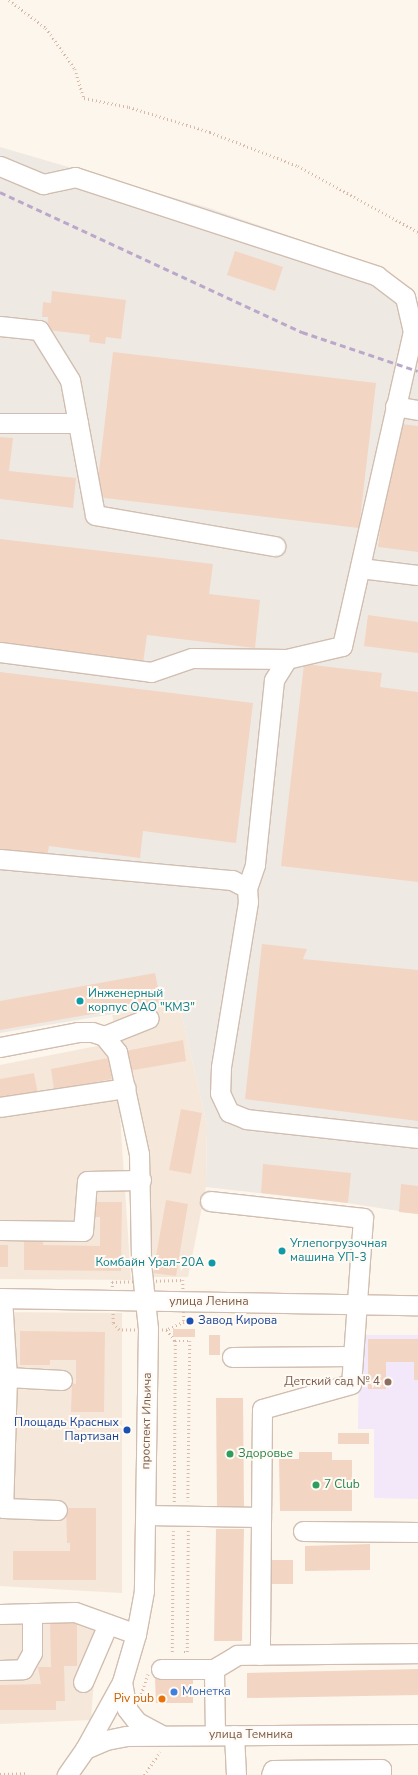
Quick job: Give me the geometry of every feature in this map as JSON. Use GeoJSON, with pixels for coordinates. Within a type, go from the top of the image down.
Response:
{"type":"FeatureCollection","features":[{"type":"Feature","properties":{"kind":"street"},"geometry":{"type":"LineString","coordinates":[[0,166],[43,184],[74,177],[377,276],[405,297],[413,331],[342,646],[287,659],[192,658],[151,672],[0,652]]}},
{"type":"Feature","properties":{"kind":"street"},"geometry":{"type":"LineString","coordinates":[[0,326],[39,330],[70,380],[95,515],[275,546]]}},
{"type":"Feature","properties":{"kind":"street"},"geometry":{"type":"LineString","coordinates":[[395,406],[418,410]]}},
{"type":"Feature","properties":{"kind":"street"},"geometry":{"type":"LineString","coordinates":[[0,423],[78,423]]}},
{"type":"Feature","properties":{"kind":"street"},"geometry":{"type":"LineString","coordinates":[[360,568],[418,575]]}},
{"type":"Feature","properties":{"kind":"street"},"geometry":{"type":"LineString","coordinates":[[287,659],[274,680],[254,865],[246,888],[248,902],[221,1067],[220,1093],[229,1112],[246,1119],[418,1138]]}},
{"type":"Feature","properties":{"kind":"street"},"geometry":{"type":"LineString","coordinates":[[0,859],[232,880],[246,888]]}},
{"type":"Feature","properties":{"kind":"street"},"geometry":{"type":"LineString","coordinates":[[0,1047],[78,1032],[92,1032],[104,1036],[149,1018]]}},
{"type":"Feature","properties":{"kind":"street","name":"проспект Ильича"},"geometry":{"type":"LineString","coordinates":[[67,1775],[85,1749],[122,1682],[136,1634],[144,1591],[146,1515],[146,1302],[141,1263],[141,1180],[126,1088],[117,1052],[104,1036]]}},
{"type":"Feature","properties":{"kind":"street"},"geometry":{"type":"LineString","coordinates":[[0,1107],[126,1088]]}},
{"type":"Feature","properties":{"kind":"street"},"geometry":{"type":"LineString","coordinates":[[0,1230],[83,1231],[87,1181],[141,1180]]}},
{"type":"Feature","properties":{"kind":"street"},"geometry":{"type":"LineString","coordinates":[[210,1201],[363,1218],[351,1384],[262,1409],[260,1655]]}},
{"type":"Feature","properties":{"kind":"street"},"geometry":{"type":"LineString","coordinates":[[1,1298],[3,1377],[3,1508],[57,1510]]}},
{"type":"Feature","properties":{"kind":"street","name":"улица Ленина"},"geometry":{"type":"LineString","coordinates":[[1,1298],[146,1302],[418,1305]]}},
{"type":"Feature","properties":{"kind":"street"},"geometry":{"type":"LineString","coordinates":[[232,1357],[353,1356]]}},
{"type":"Feature","properties":{"kind":"street"},"geometry":{"type":"LineString","coordinates":[[3,1377],[62,1380]]}},
{"type":"Feature","properties":{"kind":"street"},"geometry":{"type":"LineString","coordinates":[[146,1515],[261,1517]]}},
{"type":"Feature","properties":{"kind":"street"},"geometry":{"type":"LineString","coordinates":[[303,1531],[418,1532]]}},
{"type":"Feature","properties":{"kind":"street"},"geometry":{"type":"LineString","coordinates":[[0,1614],[75,1612],[136,1634]]}},
{"type":"Feature","properties":{"kind":"street"},"geometry":{"type":"LineString","coordinates":[[0,1670],[23,1669],[32,1653],[32,1613]]}},
{"type":"Feature","properties":{"kind":"street"},"geometry":{"type":"LineString","coordinates":[[83,1682],[108,1624]]}},
{"type":"Feature","properties":{"kind":"street"},"geometry":{"type":"LineString","coordinates":[[160,1666],[214,1669],[238,1655],[418,1653]]}},
{"type":"Feature","properties":{"kind":"street"},"geometry":{"type":"LineString","coordinates":[[214,1669],[215,1735]]}},
{"type":"Feature","properties":{"kind":"street"},"geometry":{"type":"LineString","coordinates":[[122,1682],[127,1709],[137,1722],[163,1735]]}},
{"type":"Feature","properties":{"kind":"street","name":"улица Темника"},"geometry":{"type":"LineString","coordinates":[[85,1749],[119,1737],[163,1735],[418,1734]]}},
{"type":"Feature","properties":{"kind":"street"},"geometry":{"type":"LineString","coordinates":[[234,1735],[236,1775]]}},
{"type":"Feature","properties":{"kind":"street"},"geometry":{"type":"LineString","coordinates":[[271,1775],[273,1770],[381,1769],[381,1775]]}},
{"type":"Feature","properties":{"kind":"path"},"geometry":{"type":"LineString","coordinates":[[9,0],[46,28],[75,69],[84,98],[129,107],[210,132],[298,166],[418,232]]}},
{"type":"Feature","properties":{"kind":"path"},"geometry":{"type":"LineString","coordinates":[[167,1330],[175,1341],[187,1652],[172,1652]]}},
{"type":"Feature","properties":{"kind":"path"},"geometry":{"type":"LineString","coordinates":[[142,1700],[144,1682],[172,1652],[190,1341],[175,1341]]}},
{"type":"Feature","properties":{"kind":"path"},"geometry":{"type":"LineString","coordinates":[[144,1775],[163,1746],[163,1735]]}},
{"type":"Feature","properties":{"kind":"path"},"geometry":{"type":"LineString","coordinates":[[0,1774],[25,1773]]}},
{"type":"Feature","properties":{"kind":"shaded area"},"geometry":{"type":"Polygon","coordinates":[[[0,147],[209,208],[290,236],[384,275],[418,302],[418,1214],[347,1203],[206,1187],[207,1125],[179,1003],[0,1033],[0,147]]]}},
{"type":"Feature","properties":{"kind":"shaded area"},"geometry":{"type":"Polygon","coordinates":[[[179,1003],[207,1125],[206,1187],[188,1277],[148,1277],[131,1086],[112,1015],[179,1003]]]}},
{"type":"Feature","properties":{"kind":"shaded area"},"geometry":{"type":"Polygon","coordinates":[[[102,1045],[117,1070],[131,1280],[0,1279],[0,1065],[102,1045]]]}},
{"type":"Feature","properties":{"kind":"shaded area"},"geometry":{"type":"Polygon","coordinates":[[[0,1312],[122,1313],[122,1593],[0,1586],[0,1312]]]}},
{"type":"Feature","properties":{"kind":"shaded area","name":"Детский сад № 4"},"geometry":{"type":"Polygon","coordinates":[[[359,1335],[418,1335],[418,1499],[374,1498],[374,1429],[358,1429],[359,1335]]]}},
{"type":"Feature","properties":{"kind":"shaded area"},"geometry":{"type":"Polygon","coordinates":[[[70,1617],[98,1625],[91,1720],[0,1724],[0,1619],[70,1617]]]}},
{"type":"Feature","properties":{"kind":"building"},"geometry":{"type":"Polygon","coordinates":[[[235,251],[283,267],[275,291],[227,275],[235,251]]]}},
{"type":"Feature","properties":{"kind":"building"},"geometry":{"type":"Polygon","coordinates":[[[52,291],[126,300],[121,339],[106,337],[105,344],[89,342],[90,335],[47,330],[48,317],[42,317],[43,302],[51,303],[52,291]]]}},
{"type":"Feature","properties":{"kind":"building"},"geometry":{"type":"Polygon","coordinates":[[[113,352],[376,383],[359,528],[96,497],[113,352]]]}},
{"type":"Feature","properties":{"kind":"building"},"geometry":{"type":"Polygon","coordinates":[[[393,423],[418,426],[418,552],[378,547],[393,423]]]}},
{"type":"Feature","properties":{"kind":"building"},"geometry":{"type":"Polygon","coordinates":[[[0,437],[13,438],[9,471],[76,478],[73,508],[0,499],[0,437]]]}},
{"type":"Feature","properties":{"kind":"building"},"geometry":{"type":"Polygon","coordinates":[[[0,539],[213,564],[209,594],[260,600],[255,648],[147,635],[143,663],[0,646],[0,539]]]}},
{"type":"Feature","properties":{"kind":"building"},"geometry":{"type":"Polygon","coordinates":[[[368,615],[418,622],[418,653],[364,646],[368,615]]]}},
{"type":"Feature","properties":{"kind":"building"},"geometry":{"type":"Polygon","coordinates":[[[304,664],[382,673],[380,687],[418,692],[418,882],[281,866],[304,664]]]}},
{"type":"Feature","properties":{"kind":"building"},"geometry":{"type":"Polygon","coordinates":[[[0,672],[253,703],[236,843],[143,831],[140,858],[49,846],[47,858],[0,853],[0,672]]]}},
{"type":"Feature","properties":{"kind":"building"},"geometry":{"type":"Polygon","coordinates":[[[262,944],[307,949],[303,959],[418,970],[418,1121],[245,1099],[262,944]]]}},
{"type":"Feature","properties":{"kind":"building","name":"Инженерный корпус ОАО \"КМЗ\""},"geometry":{"type":"Polygon","coordinates":[[[155,973],[161,1002],[0,1030],[0,1001],[155,973]]]}},
{"type":"Feature","properties":{"kind":"building"},"geometry":{"type":"Polygon","coordinates":[[[183,1040],[186,1061],[128,1071],[125,1051],[183,1040]]]}},
{"type":"Feature","properties":{"kind":"building"},"geometry":{"type":"Polygon","coordinates":[[[108,1058],[112,1079],[54,1090],[51,1069],[108,1058]]]}},
{"type":"Feature","properties":{"kind":"building"},"geometry":{"type":"Polygon","coordinates":[[[34,1073],[38,1094],[0,1101],[0,1079],[34,1073]]]}},
{"type":"Feature","properties":{"kind":"building"},"geometry":{"type":"Polygon","coordinates":[[[181,1109],[202,1113],[191,1174],[169,1170],[181,1109]]]}},
{"type":"Feature","properties":{"kind":"building"},"geometry":{"type":"Polygon","coordinates":[[[263,1164],[351,1173],[348,1203],[261,1193],[263,1164]]]}},
{"type":"Feature","properties":{"kind":"building"},"geometry":{"type":"Polygon","coordinates":[[[401,1184],[418,1186],[418,1214],[399,1212],[401,1184]]]}},
{"type":"Feature","properties":{"kind":"building"},"geometry":{"type":"Polygon","coordinates":[[[166,1200],[188,1204],[176,1276],[153,1273],[166,1200]]]}},
{"type":"Feature","properties":{"kind":"building"},"geometry":{"type":"Polygon","coordinates":[[[94,1202],[122,1202],[121,1271],[24,1270],[24,1240],[43,1240],[43,1245],[100,1246],[100,1217],[94,1217],[94,1202]]]}},
{"type":"Feature","properties":{"kind":"building"},"geometry":{"type":"Polygon","coordinates":[[[0,1245],[8,1245],[8,1267],[0,1267],[0,1245]]]}},
{"type":"Feature","properties":{"kind":"building"},"geometry":{"type":"Polygon","coordinates":[[[173,1329],[195,1329],[195,1337],[173,1337],[173,1329]]]}},
{"type":"Feature","properties":{"kind":"building"},"geometry":{"type":"Polygon","coordinates":[[[20,1331],[105,1332],[104,1412],[71,1412],[72,1383],[76,1384],[76,1360],[50,1360],[50,1365],[20,1365],[20,1331]]]}},
{"type":"Feature","properties":{"kind":"building"},"geometry":{"type":"Polygon","coordinates":[[[209,1335],[220,1335],[220,1355],[209,1355],[209,1335]]]}},
{"type":"Feature","properties":{"kind":"building"},"geometry":{"type":"Polygon","coordinates":[[[368,1339],[418,1339],[418,1380],[414,1380],[414,1362],[386,1362],[386,1389],[368,1389],[368,1339]]]}},
{"type":"Feature","properties":{"kind":"building","name":"Здоровье"},"geometry":{"type":"Polygon","coordinates":[[[216,1398],[243,1398],[244,1509],[217,1509],[216,1398]]]}},
{"type":"Feature","properties":{"kind":"building"},"geometry":{"type":"Polygon","coordinates":[[[338,1433],[369,1433],[369,1444],[338,1444],[338,1433]]]}},
{"type":"Feature","properties":{"kind":"building","name":"7 Club"},"geometry":{"type":"Polygon","coordinates":[[[299,1452],[332,1452],[332,1460],[352,1460],[352,1511],[280,1511],[279,1459],[299,1459],[299,1452]]]}},
{"type":"Feature","properties":{"kind":"building"},"geometry":{"type":"Polygon","coordinates":[[[66,1508],[96,1508],[96,1580],[13,1580],[13,1551],[70,1551],[70,1543],[67,1543],[66,1508]]]}},
{"type":"Feature","properties":{"kind":"building"},"geometry":{"type":"Polygon","coordinates":[[[216,1529],[244,1529],[242,1641],[214,1641],[216,1529]]]}},
{"type":"Feature","properties":{"kind":"building"},"geometry":{"type":"Polygon","coordinates":[[[370,1544],[370,1570],[305,1571],[305,1546],[370,1544]]]}},
{"type":"Feature","properties":{"kind":"building"},"geometry":{"type":"Polygon","coordinates":[[[269,1560],[293,1560],[293,1584],[270,1584],[269,1560]]]}},
{"type":"Feature","properties":{"kind":"building"},"geometry":{"type":"Polygon","coordinates":[[[50,1621],[77,1621],[77,1666],[64,1666],[65,1701],[56,1701],[56,1710],[0,1710],[0,1685],[41,1684],[38,1667],[51,1667],[50,1621]]]}},
{"type":"Feature","properties":{"kind":"building"},"geometry":{"type":"Polygon","coordinates":[[[418,1669],[418,1695],[247,1698],[247,1673],[418,1669]]]}},
{"type":"Feature","properties":{"kind":"building"},"geometry":{"type":"Polygon","coordinates":[[[155,1678],[193,1678],[193,1703],[156,1703],[155,1678]]]}},
{"type":"Feature","properties":{"kind":"railway"},"geometry":{"type":"LineString","coordinates":[[0,192],[302,332],[418,371]]}},
{"type":"Feature","properties":{"kind":"place","name":"Инженерный корпус ОАО \"КМЗ\""},"geometry":{"type":"Point","coordinates":[80,1001]}},
{"type":"Feature","properties":{"kind":"place","name":"Углепогрузочная машина УП-3"},"geometry":{"type":"Point","coordinates":[282,1251]}},
{"type":"Feature","properties":{"kind":"place","name":"Комбайн Урал-20А"},"geometry":{"type":"Point","coordinates":[212,1263]}},
{"type":"Feature","properties":{"kind":"place","name":"Завод Кирова"},"geometry":{"type":"Point","coordinates":[190,1321]}},
{"type":"Feature","properties":{"kind":"place","name":"Детский сад № 4"},"geometry":{"type":"Point","coordinates":[388,1382]}},
{"type":"Feature","properties":{"kind":"place","name":"Площадь Красных Партизан"},"geometry":{"type":"Point","coordinates":[127,1430]}},
{"type":"Feature","properties":{"kind":"place","name":"Здоровье"},"geometry":{"type":"Point","coordinates":[230,1454]}},
{"type":"Feature","properties":{"kind":"place","name":"7 Club"},"geometry":{"type":"Point","coordinates":[316,1485]}},
{"type":"Feature","properties":{"kind":"place","name":"Монетка"},"geometry":{"type":"Point","coordinates":[174,1692]}},
{"type":"Feature","properties":{"kind":"place","name":"Piv pub"},"geometry":{"type":"Point","coordinates":[162,1699]}}]}
